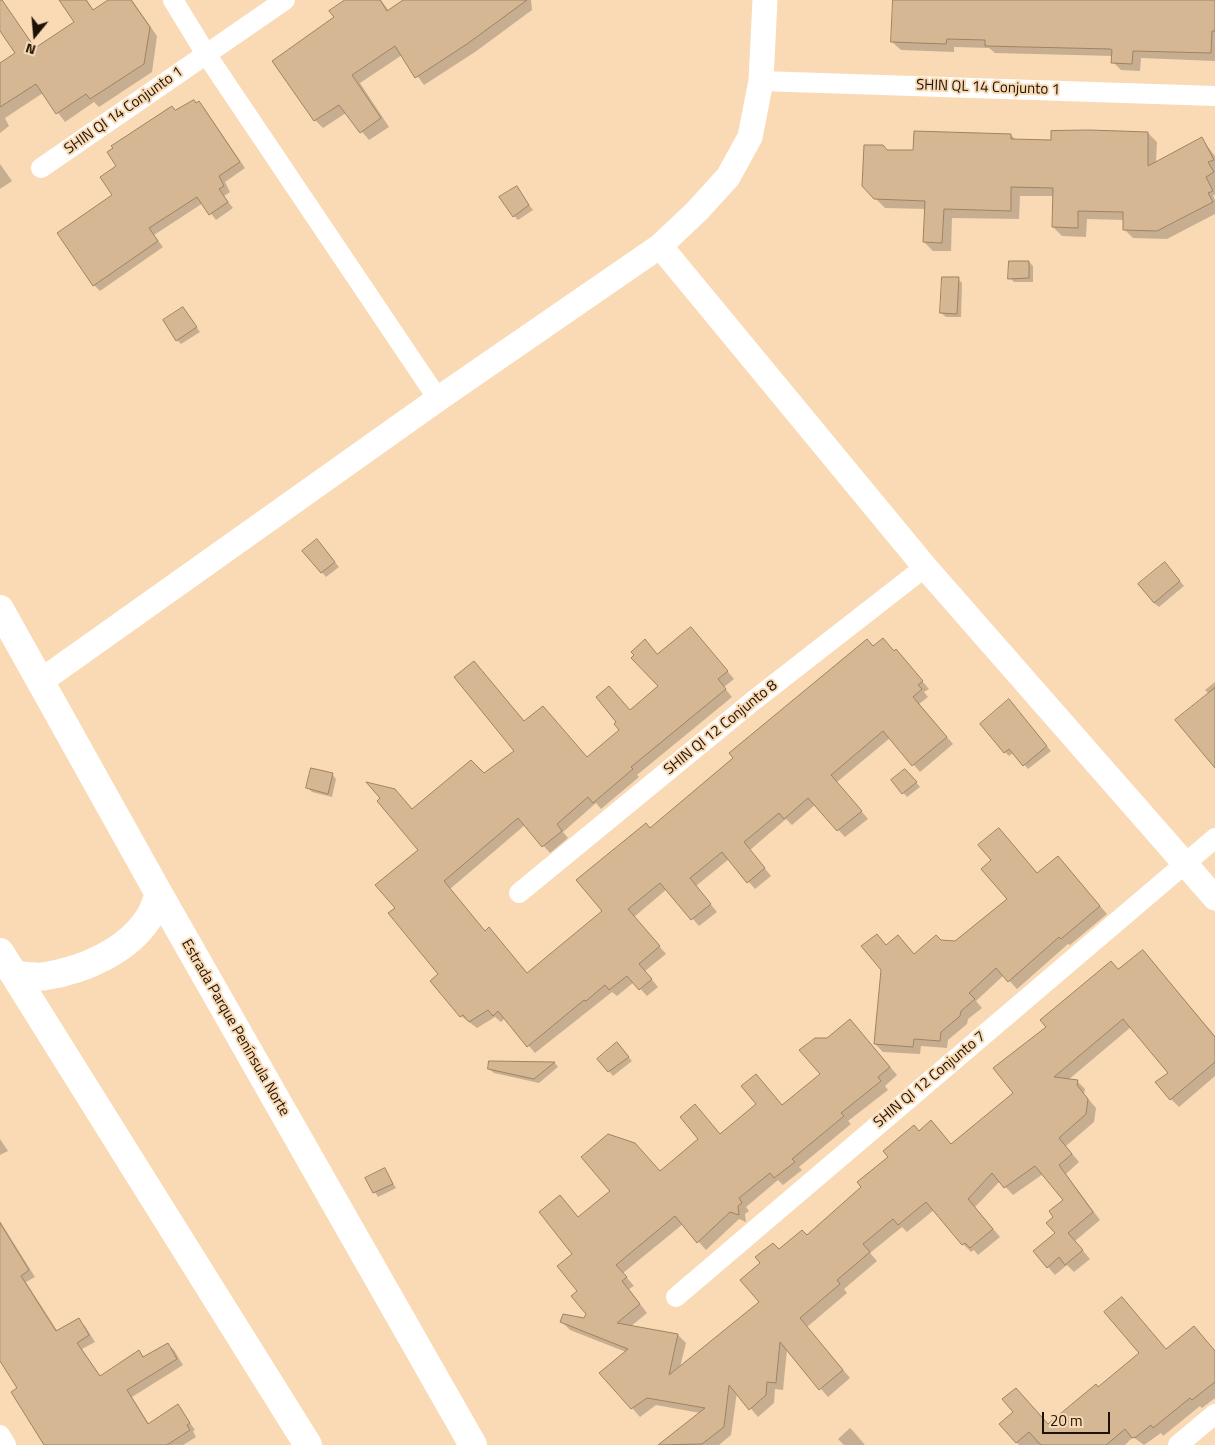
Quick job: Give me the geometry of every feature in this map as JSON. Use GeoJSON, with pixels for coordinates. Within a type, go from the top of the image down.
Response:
{"type":"FeatureCollection","features":[{"type":"Feature","properties":{"kind":"main road","name":"Estrada Parque Península Norte"},"geometry":{"type":"LineString","coordinates":[[0,609],[159,894],[474,1445]]}},
{"type":"Feature","properties":{"kind":"main road"},"geometry":{"type":"LineString","coordinates":[[5,960],[44,977],[74,970],[103,957],[133,938],[149,918],[159,894]]}},
{"type":"Feature","properties":{"kind":"main road"},"geometry":{"type":"LineString","coordinates":[[5,960],[308,1445]]}},
{"type":"Feature","properties":{"kind":"street"},"geometry":{"type":"LineString","coordinates":[[174,0],[206,54],[438,399]]}},
{"type":"Feature","properties":{"kind":"street","name":"SHIN QI 14 Conjunto 1"},"geometry":{"type":"LineString","coordinates":[[41,168],[285,0]]}},
{"type":"Feature","properties":{"kind":"street"},"geometry":{"type":"LineString","coordinates":[[41,680],[438,399],[660,246],[697,211],[728,177],[750,138],[762,81],[765,0]]}},
{"type":"Feature","properties":{"kind":"street","name":"SHIN QL 14 Conjunto 1"},"geometry":{"type":"LineString","coordinates":[[762,81],[1215,96]]}},
{"type":"Feature","properties":{"kind":"street"},"geometry":{"type":"LineString","coordinates":[[660,246],[926,567],[1215,898]]}},
{"type":"Feature","properties":{"kind":"street","name":"SHIN QI 12 Conjunto 8"},"geometry":{"type":"LineString","coordinates":[[519,893],[753,701],[926,567]]}},
{"type":"Feature","properties":{"kind":"street","name":"SHIN QI 12 Conjunto 7"},"geometry":{"type":"LineString","coordinates":[[676,1297],[1215,838]]}},
{"type":"Feature","properties":{"kind":"street"},"geometry":{"type":"LineString","coordinates":[[1178,1445],[1215,1414]]}},
{"type":"Feature","properties":{"kind":"street"},"geometry":{"type":"LineString","coordinates":[[0,1436],[6,1445]]}},
{"type":"Feature","properties":{"kind":"building"},"geometry":{"type":"Polygon","coordinates":[[[0,0],[2,0],[35,48],[74,22],[59,0],[86,0],[93,10],[108,0],[131,0],[150,27],[144,64],[90,99],[86,94],[56,114],[36,84],[0,107],[0,63],[15,53],[0,31],[0,0]]]}},
{"type":"Feature","properties":{"kind":"building"},"geometry":{"type":"Polygon","coordinates":[[[345,0],[380,0],[387,11],[403,0],[527,0],[467,44],[415,78],[395,46],[352,75],[381,118],[360,133],[339,105],[314,121],[272,61],[334,17],[329,11],[345,0]]]}},
{"type":"Feature","properties":{"kind":"building"},"geometry":{"type":"Polygon","coordinates":[[[893,0],[1215,0],[1215,31],[1212,31],[1211,53],[1133,51],[1132,64],[1111,63],[1112,50],[1110,49],[985,46],[985,40],[947,39],[946,44],[891,42],[893,0]]]}},
{"type":"Feature","properties":{"kind":"building"},"geometry":{"type":"Polygon","coordinates":[[[194,100],[196,103],[199,101],[240,162],[219,176],[224,186],[219,189],[228,202],[209,215],[197,197],[149,228],[158,241],[93,286],[57,233],[112,195],[100,177],[116,166],[107,152],[113,148],[111,146],[172,106],[175,110],[194,100]]]}},
{"type":"Feature","properties":{"kind":"building"},"geometry":{"type":"Polygon","coordinates":[[[914,131],[1011,134],[1011,139],[1051,140],[1051,131],[1148,132],[1148,166],[1202,137],[1214,160],[1208,162],[1214,172],[1206,177],[1213,191],[1208,193],[1213,202],[1157,231],[1123,230],[1123,212],[1078,211],[1078,228],[1052,227],[1053,188],[1011,187],[1011,211],[944,209],[942,243],[923,242],[925,201],[874,199],[862,186],[864,145],[883,145],[887,150],[913,150],[914,131]]]}},
{"type":"Feature","properties":{"kind":"building"},"geometry":{"type":"Polygon","coordinates":[[[517,186],[529,205],[513,217],[499,197],[517,186]]]}},
{"type":"Feature","properties":{"kind":"building"},"geometry":{"type":"Polygon","coordinates":[[[1009,261],[1029,261],[1029,278],[1008,279],[1009,261]]]}},
{"type":"Feature","properties":{"kind":"building"},"geometry":{"type":"Polygon","coordinates":[[[942,277],[959,277],[957,314],[940,313],[942,277]]]}},
{"type":"Feature","properties":{"kind":"building"},"geometry":{"type":"Polygon","coordinates":[[[183,307],[197,327],[176,341],[163,320],[183,307]]]}},
{"type":"Feature","properties":{"kind":"building"},"geometry":{"type":"Polygon","coordinates":[[[317,539],[335,562],[321,573],[302,551],[317,539]]]}},
{"type":"Feature","properties":{"kind":"building"},"geometry":{"type":"Polygon","coordinates":[[[1165,562],[1180,581],[1154,603],[1138,584],[1165,562]]]}},
{"type":"Feature","properties":{"kind":"building"},"geometry":{"type":"Polygon","coordinates":[[[691,627],[728,671],[718,679],[726,689],[631,767],[633,769],[593,803],[588,797],[557,824],[562,831],[542,847],[518,818],[444,881],[485,931],[489,927],[527,973],[602,911],[576,880],[646,823],[650,828],[733,758],[729,753],[867,639],[873,646],[883,638],[894,651],[896,649],[923,681],[918,685],[922,689],[913,697],[947,737],[912,766],[883,731],[831,775],[862,811],[837,831],[808,798],[784,819],[779,813],[744,842],[765,868],[747,883],[722,852],[690,878],[711,904],[691,920],[660,883],[628,909],[660,946],[639,964],[652,979],[639,990],[627,976],[609,990],[605,985],[527,1047],[498,1011],[493,1016],[488,1010],[469,1022],[463,1015],[460,1017],[430,981],[438,974],[388,913],[395,908],[375,885],[418,850],[377,801],[380,798],[366,782],[395,789],[412,809],[471,760],[484,773],[514,751],[454,677],[474,661],[524,721],[543,706],[587,757],[619,730],[614,724],[616,722],[596,697],[609,686],[630,710],[658,686],[631,658],[634,655],[631,652],[645,639],[657,654],[691,627]]]}},
{"type":"Feature","properties":{"kind":"building"},"geometry":{"type":"Polygon","coordinates":[[[1215,688],[1215,768],[1175,720],[1215,688]]]}},
{"type":"Feature","properties":{"kind":"building"},"geometry":{"type":"Polygon","coordinates":[[[1009,699],[1047,746],[1023,766],[1009,749],[1004,753],[980,724],[1009,699]]]}},
{"type":"Feature","properties":{"kind":"building"},"geometry":{"type":"Polygon","coordinates":[[[311,768],[333,773],[328,794],[306,788],[311,768]]]}},
{"type":"Feature","properties":{"kind":"building"},"geometry":{"type":"Polygon","coordinates":[[[905,769],[917,782],[902,794],[891,780],[905,769]]]}},
{"type":"Feature","properties":{"kind":"building"},"geometry":{"type":"Polygon","coordinates":[[[999,828],[1037,873],[1058,856],[1100,906],[1061,939],[1059,937],[1008,982],[996,968],[969,993],[975,999],[961,1011],[960,1016],[941,1032],[940,1041],[914,1039],[913,1047],[874,1044],[881,970],[861,946],[877,934],[886,945],[898,935],[914,954],[936,935],[941,940],[955,941],[1007,899],[981,869],[991,860],[978,845],[999,828]]]}},
{"type":"Feature","properties":{"kind":"building"},"geometry":{"type":"Polygon","coordinates":[[[1143,950],[1215,1037],[1215,1062],[1170,1100],[1155,1082],[1168,1073],[1123,1019],[1054,1077],[1078,1080],[1077,1085],[1088,1099],[1086,1114],[1059,1138],[1072,1154],[1059,1165],[1093,1212],[1068,1233],[1083,1250],[1065,1265],[1059,1257],[1047,1268],[1033,1251],[1055,1233],[1046,1223],[1053,1217],[1049,1211],[1063,1200],[1035,1166],[1004,1188],[992,1173],[968,1199],[993,1229],[970,1248],[965,1243],[962,1245],[926,1202],[898,1225],[893,1219],[863,1244],[870,1252],[837,1280],[840,1284],[800,1318],[843,1370],[819,1390],[780,1342],[776,1383],[767,1382],[766,1395],[749,1410],[729,1385],[724,1427],[702,1444],[658,1445],[705,1408],[647,1398],[631,1409],[599,1373],[628,1349],[560,1322],[563,1314],[584,1318],[586,1314],[571,1296],[577,1291],[557,1266],[572,1254],[539,1212],[560,1195],[578,1217],[610,1191],[581,1157],[608,1134],[635,1143],[660,1171],[698,1139],[680,1117],[695,1104],[720,1134],[756,1104],[741,1086],[756,1074],[782,1105],[820,1074],[799,1050],[815,1038],[827,1038],[850,1019],[890,1067],[878,1077],[881,1081],[841,1113],[844,1116],[792,1159],[795,1162],[774,1178],[770,1173],[739,1198],[742,1203],[738,1206],[739,1215],[730,1212],[697,1243],[675,1216],[616,1265],[627,1277],[622,1281],[640,1304],[617,1323],[678,1334],[669,1375],[759,1302],[740,1280],[760,1263],[755,1257],[773,1243],[779,1249],[802,1230],[807,1235],[861,1187],[857,1182],[888,1157],[883,1151],[914,1125],[919,1131],[931,1120],[951,1144],[1013,1093],[993,1068],[1046,1027],[1040,1020],[1111,961],[1118,969],[1143,950]]]}},
{"type":"Feature","properties":{"kind":"building"},"geometry":{"type":"Polygon","coordinates":[[[617,1042],[629,1057],[608,1072],[597,1059],[617,1042]]]}},
{"type":"Feature","properties":{"kind":"building"},"geometry":{"type":"Polygon","coordinates":[[[489,1061],[555,1062],[534,1079],[488,1069],[489,1061]]]}},
{"type":"Feature","properties":{"kind":"building"},"geometry":{"type":"Polygon","coordinates":[[[385,1168],[393,1184],[373,1193],[365,1178],[385,1168]]]}},
{"type":"Feature","properties":{"kind":"building"},"geometry":{"type":"Polygon","coordinates":[[[0,1223],[29,1270],[21,1276],[56,1331],[79,1318],[89,1335],[77,1343],[100,1376],[139,1350],[143,1357],[168,1343],[177,1359],[127,1390],[148,1424],[178,1404],[190,1423],[187,1425],[190,1430],[167,1445],[44,1445],[11,1392],[17,1388],[0,1361],[0,1223]]]}},
{"type":"Feature","properties":{"kind":"building"},"geometry":{"type":"Polygon","coordinates":[[[1122,1297],[1166,1349],[1194,1326],[1215,1351],[1215,1382],[1192,1400],[1190,1398],[1153,1428],[1151,1425],[1136,1437],[1132,1438],[1125,1429],[1106,1445],[1041,1445],[1029,1432],[1016,1443],[999,1424],[1013,1412],[1002,1399],[1016,1388],[1048,1424],[1096,1384],[1098,1387],[1139,1353],[1104,1312],[1122,1297]]]}}]}
